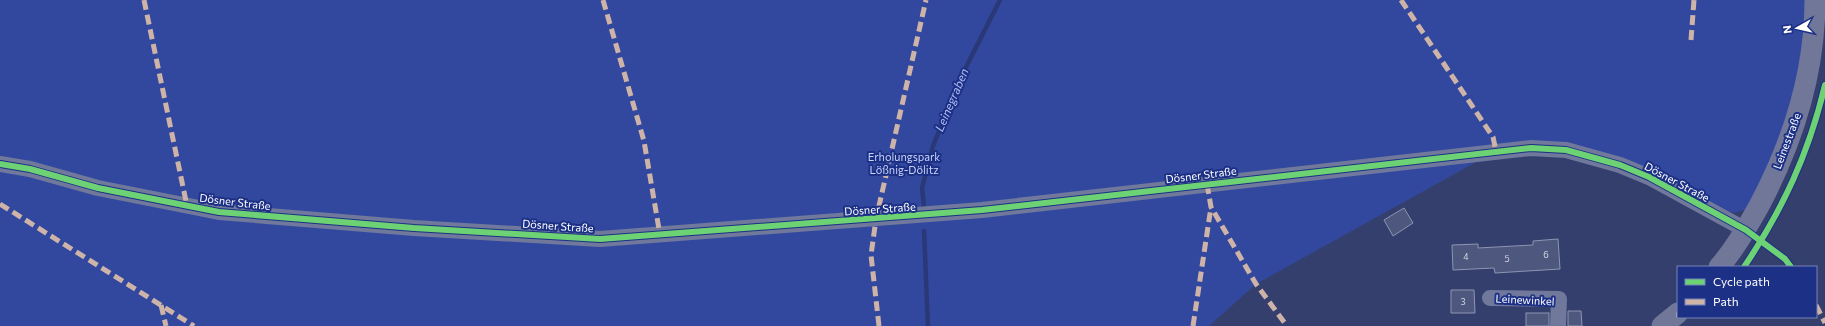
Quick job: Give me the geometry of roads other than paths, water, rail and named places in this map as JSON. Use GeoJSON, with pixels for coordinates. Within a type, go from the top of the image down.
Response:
{"type":"FeatureCollection","features":[{"type":"Feature","properties":{"kind":"main road","name":"Leinestraße"},"geometry":{"type":"LineString","coordinates":[[1726,265],[1768,189],[1794,130],[1806,85],[1812,51],[1815,0]]}},
{"type":"Feature","properties":{"kind":"main road"},"geometry":{"type":"LineString","coordinates":[[1662,326],[1677,314]]}},
{"type":"Feature","properties":{"kind":"street","name":"Dösner Straße"},"geometry":{"type":"LineString","coordinates":[[0,164],[30,169],[98,188],[219,212],[414,228],[600,239],[982,210],[1531,148],[1566,150],[1620,165],[1649,177],[1746,230]]}},
{"type":"Feature","properties":{"kind":"street","name":"Leinewinkel"},"geometry":{"type":"LineString","coordinates":[[1490,298],[1559,299],[1558,326]]}},
{"type":"Feature","properties":{"kind":"waterway","name":"Leinegraben"},"geometry":{"type":"LineString","coordinates":[[924,206],[922,188],[933,146],[960,79],[1000,0]]}},
{"type":"Feature","properties":{"kind":"waterway","name":"Leinegraben"},"geometry":{"type":"LineString","coordinates":[[924,231],[928,326]]}},
{"type":"Feature","properties":{"kind":"park label","name":"Erholungspark Lößnig-Dölitz"},"geometry":{"type":"Point","coordinates":[904,163]}}]}
